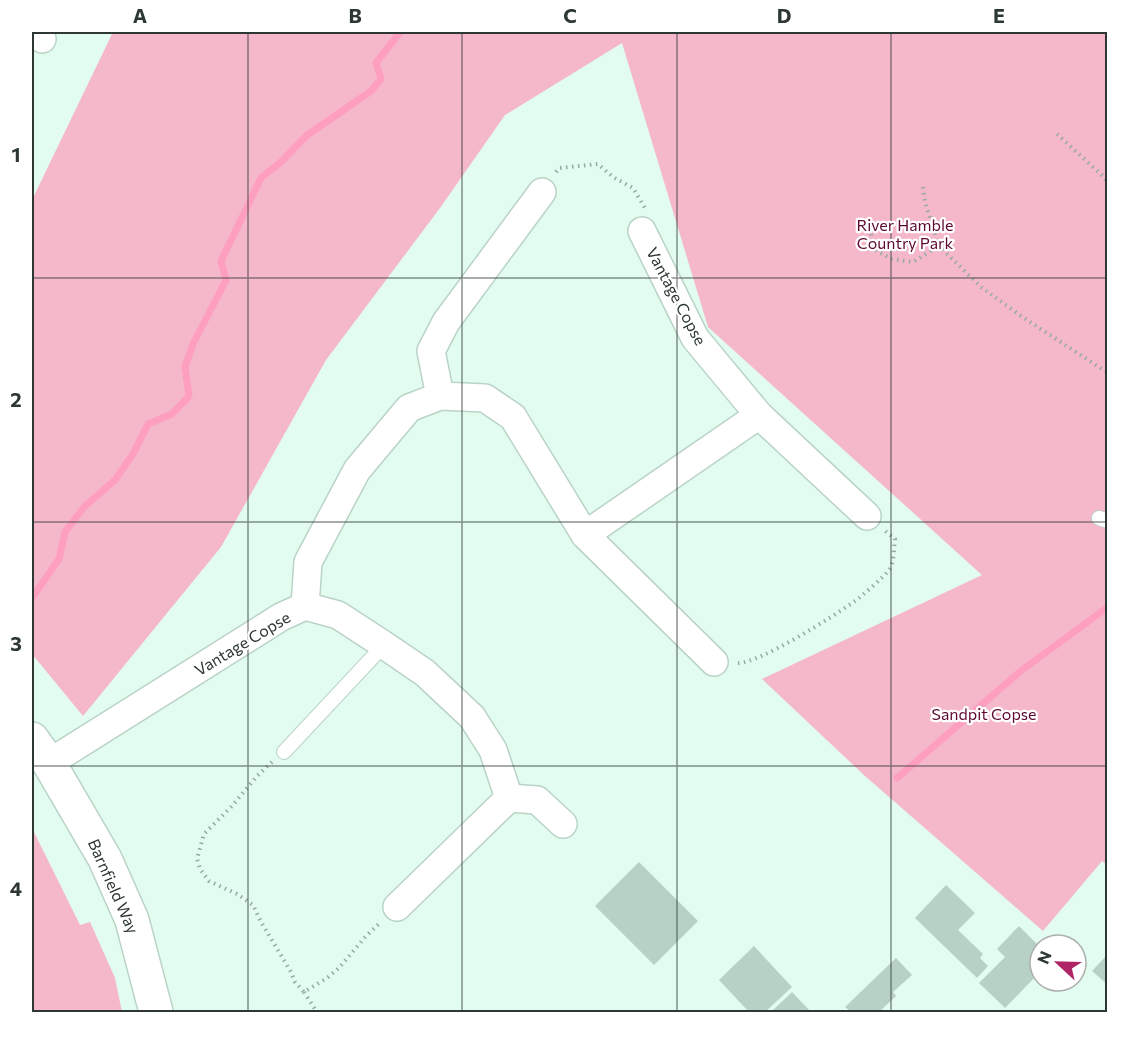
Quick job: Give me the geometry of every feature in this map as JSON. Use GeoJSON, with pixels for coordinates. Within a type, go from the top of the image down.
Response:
{"type":"FeatureCollection","features":[{"type":"Feature","properties":{"kind":"street"},"geometry":{"type":"LineString","coordinates":[[440,396],[431,351],[446,322],[542,192]]}},
{"type":"Feature","properties":{"kind":"street","name":"Vantage Copse"},"geometry":{"type":"LineString","coordinates":[[642,231],[695,338],[759,415],[867,516]]}},
{"type":"Feature","properties":{"kind":"street","name":"Vantage Copse"},"geometry":{"type":"LineString","coordinates":[[40,750],[305,606],[308,562],[357,470],[408,408],[440,396],[485,398],[513,417],[585,535],[714,662]]}},
{"type":"Feature","properties":{"kind":"street"},"geometry":{"type":"LineString","coordinates":[[585,535],[759,415]]}},
{"type":"Feature","properties":{"kind":"street"},"geometry":{"type":"LineString","coordinates":[[305,606],[338,615],[384,645],[425,673],[472,717],[493,750],[509,798]]}},
{"type":"Feature","properties":{"kind":"street","name":"Barnfield Way"},"geometry":{"type":"LineString","coordinates":[[40,750],[105,859],[132,920],[156,1012]]}},
{"type":"Feature","properties":{"kind":"street"},"geometry":{"type":"LineString","coordinates":[[397,907],[509,798],[537,800],[563,824]]}},
{"type":"Feature","properties":{"kind":"lane"},"geometry":{"type":"LineString","coordinates":[[284,752],[384,645]]}},
{"type":"Feature","properties":{"kind":"path"},"geometry":{"type":"LineString","coordinates":[[1057,134],[1105,178],[1107,184]]}},
{"type":"Feature","properties":{"kind":"path"},"geometry":{"type":"LineString","coordinates":[[542,192],[559,168],[598,164],[613,177],[633,188],[646,208],[642,231]]}},
{"type":"Feature","properties":{"kind":"path"},"geometry":{"type":"LineString","coordinates":[[923,187],[925,202],[939,246],[981,286],[1021,316],[1107,373]]}},
{"type":"Feature","properties":{"kind":"path"},"geometry":{"type":"LineString","coordinates":[[871,228],[872,248],[891,260],[913,261],[939,246]]}},
{"type":"Feature","properties":{"kind":"path"},"geometry":{"type":"LineString","coordinates":[[714,662],[744,663],[765,654],[804,633],[856,600],[891,569],[895,539],[867,516]]}},
{"type":"Feature","properties":{"kind":"path"},"geometry":{"type":"LineString","coordinates":[[284,752],[256,776],[232,806],[204,834],[197,860],[209,881],[237,894],[253,905],[295,982],[317,1012]]}},
{"type":"Feature","properties":{"kind":"path"},"geometry":{"type":"LineString","coordinates":[[304,992],[339,968],[366,936],[397,907]]}},
{"type":"Feature","properties":{"kind":"green space","name":"River Hamble Country Park"},"geometry":{"type":"Polygon","coordinates":[[[113,32],[1107,32],[1107,865],[1102,861],[1043,931],[865,776],[762,679],[982,575],[708,327],[622,43],[505,115],[440,208],[326,360],[221,547],[83,716],[32,654],[32,200],[113,32]]]}},
{"type":"Feature","properties":{"kind":"green space"},"geometry":{"type":"Polygon","coordinates":[[[32,828],[80,925],[90,922],[115,978],[122,1012],[32,1012],[32,828]]]}},
{"type":"Feature","properties":{"kind":"building"},"geometry":{"type":"Polygon","coordinates":[[[639,862],[698,921],[654,965],[595,906],[639,862]]]}},
{"type":"Feature","properties":{"kind":"building"},"geometry":{"type":"Polygon","coordinates":[[[946,885],[975,913],[958,930],[983,954],[980,958],[988,966],[977,978],[915,918],[946,885]]]}},
{"type":"Feature","properties":{"kind":"building"},"geometry":{"type":"Polygon","coordinates":[[[1019,926],[1028,935],[1028,984],[1005,1008],[979,983],[1005,957],[997,949],[1019,926]]]}},
{"type":"Feature","properties":{"kind":"building"},"geometry":{"type":"Polygon","coordinates":[[[754,946],[792,987],[765,1012],[749,1012],[719,980],[754,946]]]}},
{"type":"Feature","properties":{"kind":"building"},"geometry":{"type":"Polygon","coordinates":[[[1108,954],[1108,985],[1092,971],[1108,954]]]}},
{"type":"Feature","properties":{"kind":"building"},"geometry":{"type":"Polygon","coordinates":[[[896,958],[912,975],[893,992],[896,996],[879,1012],[851,1012],[845,1007],[896,958]]]}},
{"type":"Feature","properties":{"kind":"building"},"geometry":{"type":"Polygon","coordinates":[[[792,992],[811,1012],[771,1012],[792,992]]]}},
{"type":"Feature","properties":{"kind":"waterway"},"geometry":{"type":"LineString","coordinates":[[32,598],[59,559],[65,532],[84,507],[115,480],[133,454],[148,424],[172,414],[189,396],[185,367],[193,344],[226,280],[221,261],[261,178],[282,161],[306,136],[371,91],[381,79],[376,63],[400,32]]}},
{"type":"Feature","properties":{"kind":"waterway"},"geometry":{"type":"LineString","coordinates":[[897,778],[1022,670],[1108,607]]}},
{"type":"Feature","properties":{"kind":"park label","name":"Sandpit Copse"},"geometry":{"type":"Point","coordinates":[984,713]}}]}
